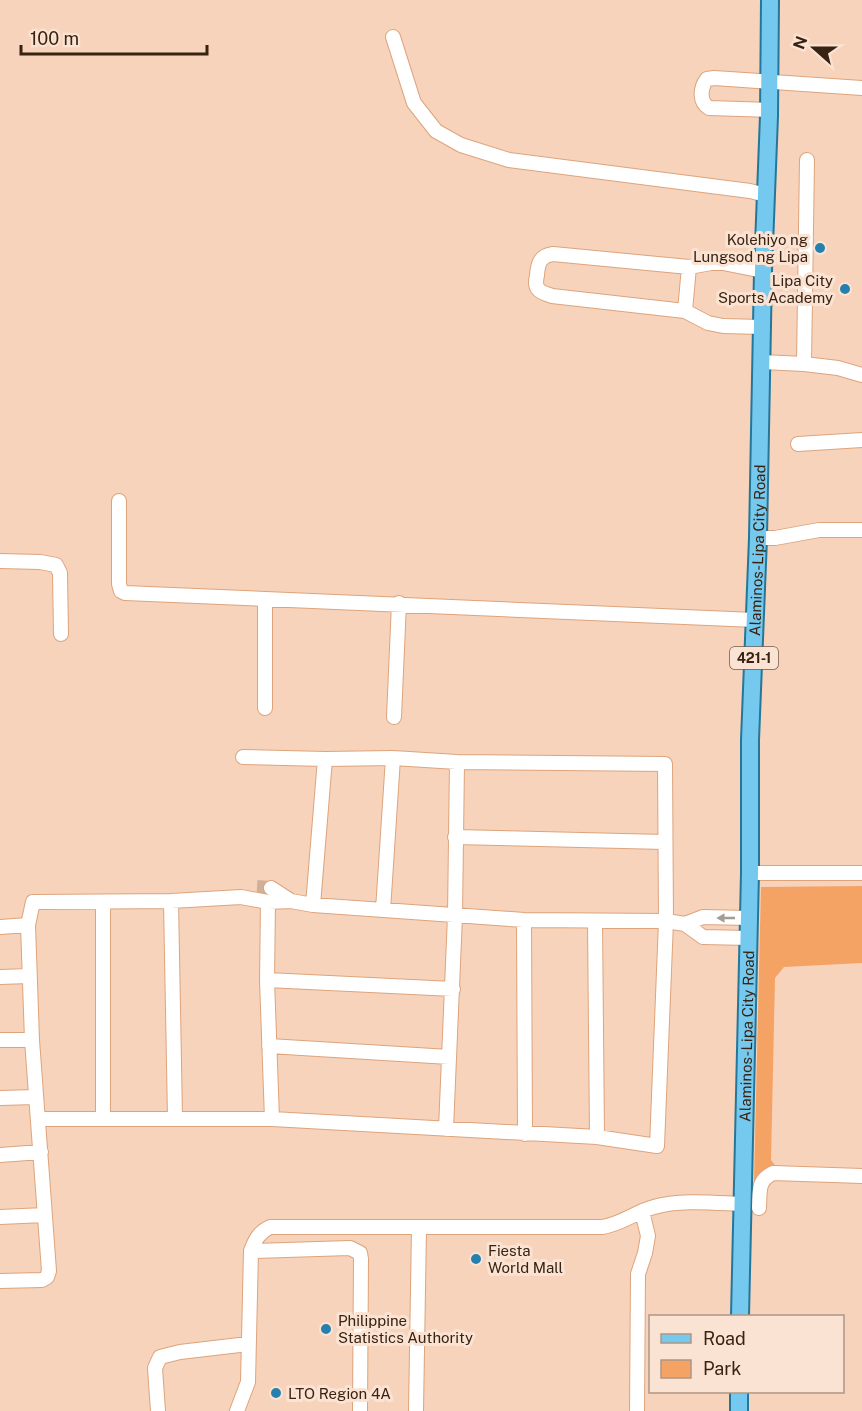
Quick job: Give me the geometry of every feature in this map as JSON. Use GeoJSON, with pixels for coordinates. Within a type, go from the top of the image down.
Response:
{"type":"FeatureCollection","features":[{"type":"Feature","properties":{"kind":"main road","name":"Alaminos-Lipa City Road"},"geometry":{"type":"LineString","coordinates":[[740,1315],[749,938],[750,740],[758,538],[770,81],[770,0]]}},
{"type":"Feature","properties":{"kind":"main road"},"geometry":{"type":"LineString","coordinates":[[739,1393],[739,1411]]}},
{"type":"Feature","properties":{"kind":"street"},"geometry":{"type":"LineString","coordinates":[[393,37],[414,103],[436,131],[461,145],[509,160],[750,191],[766,195]]}},
{"type":"Feature","properties":{"kind":"street"},"geometry":{"type":"LineString","coordinates":[[769,110],[709,108],[702,100],[703,84],[707,79],[862,88]]}},
{"type":"Feature","properties":{"kind":"street"},"geometry":{"type":"LineString","coordinates":[[804,364],[807,160]]}},
{"type":"Feature","properties":{"kind":"street"},"geometry":{"type":"LineString","coordinates":[[762,327],[723,326],[708,323],[685,311],[552,296],[544,294],[536,284],[538,263],[547,255],[688,267],[723,263],[764,271]]}},
{"type":"Feature","properties":{"kind":"street"},"geometry":{"type":"LineString","coordinates":[[685,311],[688,267]]}},
{"type":"Feature","properties":{"kind":"street"},"geometry":{"type":"LineString","coordinates":[[761,362],[838,368],[862,375]]}},
{"type":"Feature","properties":{"kind":"street"},"geometry":{"type":"LineString","coordinates":[[798,444],[862,440]]}},
{"type":"Feature","properties":{"kind":"street"},"geometry":{"type":"LineString","coordinates":[[119,501],[121,591],[242,599],[399,603],[755,620]]}},
{"type":"Feature","properties":{"kind":"street"},"geometry":{"type":"LineString","coordinates":[[758,538],[775,538],[819,530],[862,530]]}},
{"type":"Feature","properties":{"kind":"street"},"geometry":{"type":"LineString","coordinates":[[0,561],[40,562],[56,565],[60,573],[61,634]]}},
{"type":"Feature","properties":{"kind":"street"},"geometry":{"type":"LineString","coordinates":[[265,598],[265,708]]}},
{"type":"Feature","properties":{"kind":"street"},"geometry":{"type":"LineString","coordinates":[[394,717],[399,603]]}},
{"type":"Feature","properties":{"kind":"street"},"geometry":{"type":"LineString","coordinates":[[39,1119],[272,1119],[597,1137],[657,1146],[666,921],[665,764],[243,757]]}},
{"type":"Feature","properties":{"kind":"street"},"geometry":{"type":"LineString","coordinates":[[383,910],[393,758]]}},
{"type":"Feature","properties":{"kind":"street"},"geometry":{"type":"LineString","coordinates":[[312,905],[325,759]]}},
{"type":"Feature","properties":{"kind":"street"},"geometry":{"type":"LineString","coordinates":[[446,1130],[453,989],[457,762]]}},
{"type":"Feature","properties":{"kind":"street"},"geometry":{"type":"LineString","coordinates":[[455,837],[665,842]]}},
{"type":"Feature","properties":{"kind":"street"},"geometry":{"type":"LineString","coordinates":[[750,873],[862,873]]}},
{"type":"Feature","properties":{"kind":"street"},"geometry":{"type":"LineString","coordinates":[[265,892],[272,1119]]}},
{"type":"Feature","properties":{"kind":"street"},"geometry":{"type":"LineString","coordinates":[[0,1281],[42,1280],[47,1277],[49,1271],[29,976],[28,925],[33,902],[171,901],[241,897],[265,892],[312,905],[455,916],[595,922],[666,921],[685,924],[703,937],[749,938]]}},
{"type":"Feature","properties":{"kind":"street"},"geometry":{"type":"LineString","coordinates":[[171,901],[174,1118]]}},
{"type":"Feature","properties":{"kind":"street"},"geometry":{"type":"LineString","coordinates":[[103,902],[104,1118]]}},
{"type":"Feature","properties":{"kind":"street"},"geometry":{"type":"LineString","coordinates":[[685,924],[703,918],[749,918]]}},
{"type":"Feature","properties":{"kind":"street"},"geometry":{"type":"LineString","coordinates":[[524,920],[525,1134]]}},
{"type":"Feature","properties":{"kind":"street"},"geometry":{"type":"LineString","coordinates":[[595,922],[597,1137]]}},
{"type":"Feature","properties":{"kind":"street"},"geometry":{"type":"LineString","coordinates":[[0,927],[28,925]]}},
{"type":"Feature","properties":{"kind":"street"},"geometry":{"type":"LineString","coordinates":[[0,977],[29,976]]}},
{"type":"Feature","properties":{"kind":"street"},"geometry":{"type":"LineString","coordinates":[[267,980],[453,989]]}},
{"type":"Feature","properties":{"kind":"street"},"geometry":{"type":"LineString","coordinates":[[0,1040],[32,1040]]}},
{"type":"Feature","properties":{"kind":"street"},"geometry":{"type":"LineString","coordinates":[[269,1046],[449,1057]]}},
{"type":"Feature","properties":{"kind":"street"},"geometry":{"type":"LineString","coordinates":[[0,1098],[36,1097]]}},
{"type":"Feature","properties":{"kind":"street"},"geometry":{"type":"LineString","coordinates":[[0,1155],[41,1152]]}},
{"type":"Feature","properties":{"kind":"street"},"geometry":{"type":"LineString","coordinates":[[759,1208],[761,1184],[765,1177],[773,1173],[862,1176]]}},
{"type":"Feature","properties":{"kind":"street"},"geometry":{"type":"LineString","coordinates":[[237,1411],[248,1382],[250,1251],[257,1236],[270,1227],[602,1227],[615,1225],[656,1206],[742,1204]]}},
{"type":"Feature","properties":{"kind":"street"},"geometry":{"type":"LineString","coordinates":[[637,1411],[638,1274],[648,1236],[642,1211]]}},
{"type":"Feature","properties":{"kind":"street"},"geometry":{"type":"LineString","coordinates":[[0,1217],[45,1215]]}},
{"type":"Feature","properties":{"kind":"street"},"geometry":{"type":"LineString","coordinates":[[416,1411],[419,1228]]}},
{"type":"Feature","properties":{"kind":"street"},"geometry":{"type":"LineString","coordinates":[[250,1251],[350,1248],[360,1253],[360,1411]]}},
{"type":"Feature","properties":{"kind":"street"},"geometry":{"type":"LineString","coordinates":[[158,1411],[155,1368],[160,1357],[180,1352],[248,1344]]}},
{"type":"Feature","properties":{"kind":"green space"},"geometry":{"type":"Polygon","coordinates":[[[862,886],[862,963],[784,967],[775,978],[771,1160],[777,1168],[757,1183],[754,1182],[761,887],[862,886]]]}},
{"type":"Feature","properties":{"kind":"tunnel"},"geometry":{"type":"LineString","coordinates":[[257,887],[271,888]]}},
{"type":"Feature","properties":{"kind":"place","name":"Kolehiyo ng Lungsod ng Lipa"},"geometry":{"type":"Point","coordinates":[820,248]}},
{"type":"Feature","properties":{"kind":"place","name":"Lipa City Sports Academy"},"geometry":{"type":"Point","coordinates":[845,289]}},
{"type":"Feature","properties":{"kind":"place","name":"Fiesta World Mall"},"geometry":{"type":"Point","coordinates":[476,1259]}},
{"type":"Feature","properties":{"kind":"place","name":"Philippine Statistics Authority"},"geometry":{"type":"Point","coordinates":[326,1329]}},
{"type":"Feature","properties":{"kind":"place","name":"LTO Region 4A"},"geometry":{"type":"Point","coordinates":[276,1393]}}]}
